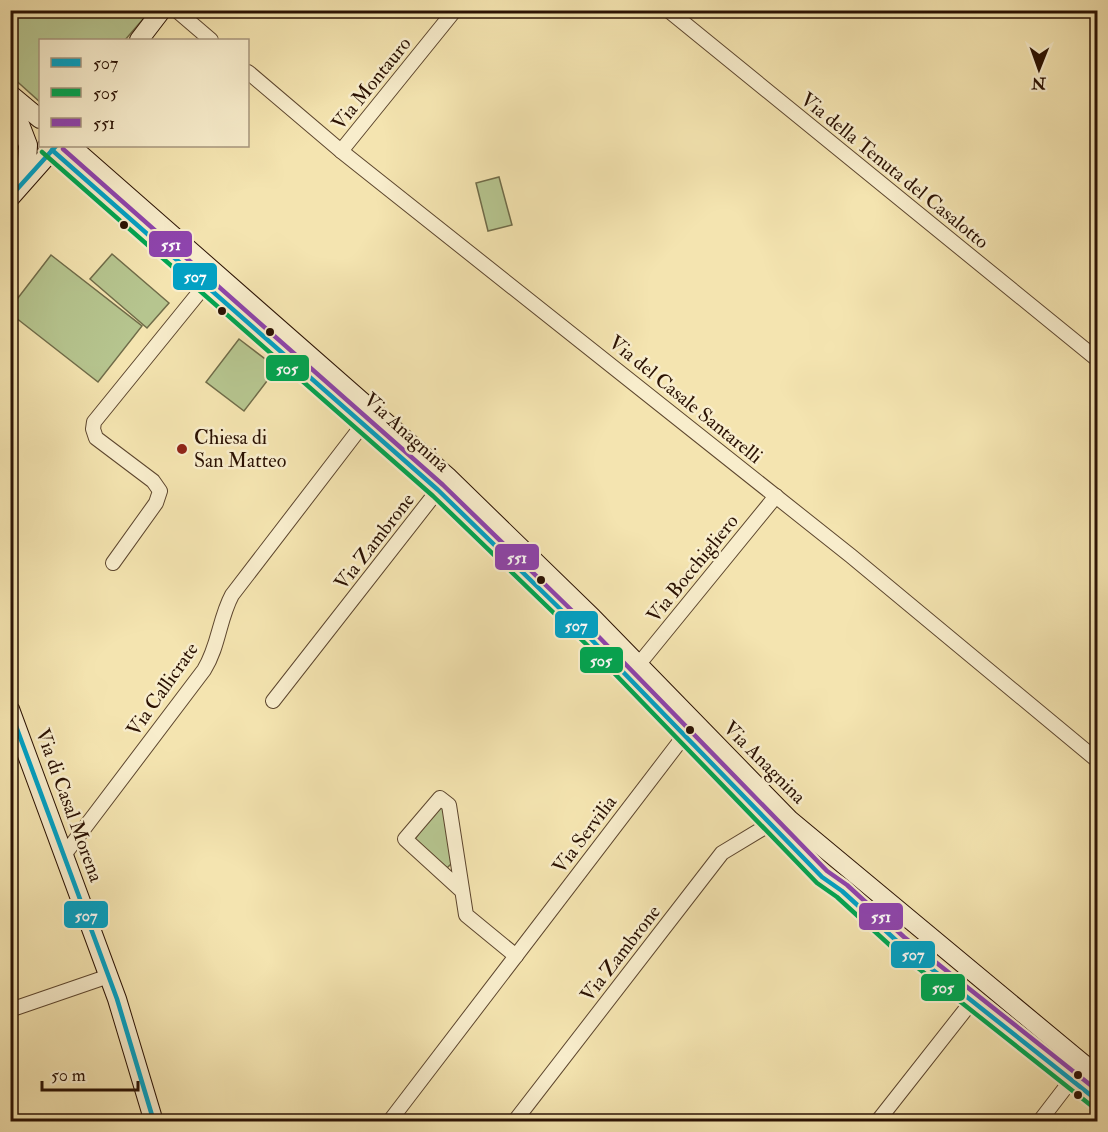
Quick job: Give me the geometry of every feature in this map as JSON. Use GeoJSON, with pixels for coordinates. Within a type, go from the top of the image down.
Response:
{"type":"FeatureCollection","features":[{"type":"Feature","properties":{"kind":"main road"},"geometry":{"type":"LineString","coordinates":[[140,39],[162,10]]}},
{"type":"Feature","properties":{"kind":"main road"},"geometry":{"type":"LineString","coordinates":[[10,94],[39,118]]}},
{"type":"Feature","properties":{"kind":"main road"},"geometry":{"type":"LineString","coordinates":[[14,116],[28,145],[26,178]]}},
{"type":"Feature","properties":{"kind":"main road","name":"Via Anagnina"},"geometry":{"type":"LineString","coordinates":[[14,116],[39,137]]}},
{"type":"Feature","properties":{"kind":"main road"},"geometry":{"type":"LineString","coordinates":[[10,198],[48,147]]}},
{"type":"Feature","properties":{"kind":"main road","name":"Via Anagnina"},"geometry":{"type":"LineString","coordinates":[[51,147],[438,490],[591,639],[822,877],[1098,1101]]}},
{"type":"Feature","properties":{"kind":"main road","name":"Via Anagnina"},"geometry":{"type":"LineString","coordinates":[[72,147],[447,476],[640,667],[790,820],[1098,1076]]}},
{"type":"Feature","properties":{"kind":"main road"},"geometry":{"type":"LineString","coordinates":[[26,178],[45,170],[70,166]]}},
{"type":"Feature","properties":{"kind":"main road","name":"Via di Casal Morena"},"geometry":{"type":"LineString","coordinates":[[10,709],[109,976],[154,1122]]}},
{"type":"Feature","properties":{"kind":"street"},"geometry":{"type":"LineString","coordinates":[[176,10],[210,39]]}},
{"type":"Feature","properties":{"kind":"street","name":"Via Montauro"},"geometry":{"type":"LineString","coordinates":[[341,151],[454,10]]}},
{"type":"Feature","properties":{"kind":"street","name":"Via della Tenuta del Casalotto"},"geometry":{"type":"LineString","coordinates":[[668,10],[1098,360]]}},
{"type":"Feature","properties":{"kind":"street","name":"Via del Casale Santarelli"},"geometry":{"type":"LineString","coordinates":[[249,73],[341,151],[776,496],[1098,761]]}},
{"type":"Feature","properties":{"kind":"street"},"geometry":{"type":"LineString","coordinates":[[113,563],[156,503],[160,491],[153,480],[96,438],[93,429],[94,422],[206,284]]}},
{"type":"Feature","properties":{"kind":"street","name":"Via Callicrate"},"geometry":{"type":"LineString","coordinates":[[64,855],[204,670],[213,652],[222,618],[232,595],[364,423]]}},
{"type":"Feature","properties":{"kind":"street","name":"Via Zambrone"},"geometry":{"type":"LineString","coordinates":[[273,701],[438,490]]}},
{"type":"Feature","properties":{"kind":"street","name":"Via Bocchigliero"},"geometry":{"type":"LineString","coordinates":[[640,667],[643,659],[776,496]]}},
{"type":"Feature","properties":{"kind":"street","name":"Via Servilia"},"geometry":{"type":"LineString","coordinates":[[389,1122],[684,736]]}},
{"type":"Feature","properties":{"kind":"street"},"geometry":{"type":"LineString","coordinates":[[462,891],[405,839],[440,798],[449,806],[466,915],[516,956]]}},
{"type":"Feature","properties":{"kind":"street","name":"Via Zambrone"},"geometry":{"type":"LineString","coordinates":[[513,1122],[722,853],[770,824]]}},
{"type":"Feature","properties":{"kind":"street"},"geometry":{"type":"LineString","coordinates":[[869,917],[880,907],[892,903]]}},
{"type":"Feature","properties":{"kind":"street"},"geometry":{"type":"LineString","coordinates":[[10,1010],[109,976]]}},
{"type":"Feature","properties":{"kind":"street"},"geometry":{"type":"LineString","coordinates":[[877,1122],[973,1000]]}},
{"type":"Feature","properties":{"kind":"street"},"geometry":{"type":"LineString","coordinates":[[1039,1122],[1072,1079]]}},
{"type":"Feature","properties":{"kind":"green space"},"geometry":{"type":"Polygon","coordinates":[[[11,10],[150,10],[126,39],[39,39],[39,101],[11,76],[11,10]]]}},
{"type":"Feature","properties":{"kind":"green space"},"geometry":{"type":"Polygon","coordinates":[[[499,177],[512,225],[488,231],[476,183],[499,177]]]}},
{"type":"Feature","properties":{"kind":"green space"},"geometry":{"type":"Polygon","coordinates":[[[112,254],[169,303],[147,328],[90,279],[112,254]]]}},
{"type":"Feature","properties":{"kind":"green space"},"geometry":{"type":"Polygon","coordinates":[[[51,255],[142,326],[98,382],[11,314],[11,307],[51,255]]]}},
{"type":"Feature","properties":{"kind":"green space"},"geometry":{"type":"Polygon","coordinates":[[[239,339],[277,368],[244,411],[206,382],[239,339]]]}},
{"type":"Feature","properties":{"kind":"green space"},"geometry":{"type":"Polygon","coordinates":[[[439,805],[444,809],[453,862],[447,868],[415,839],[439,805]]]}},
{"type":"Feature","properties":{"kind":"transit line","name":"507"},"geometry":{"type":"LineString","coordinates":[[10,197],[55,147]]}},
{"type":"Feature","properties":{"kind":"transit line","name":"551"},"geometry":{"type":"LineString","coordinates":[[63,149],[443,485],[596,634],[827,871],[847,885],[904,937],[1098,1091]]}},
{"type":"Feature","properties":{"kind":"transit line","name":"507"},"geometry":{"type":"LineString","coordinates":[[52,150],[438,490],[591,639],[822,877],[842,891],[899,943],[1098,1101]]}},
{"type":"Feature","properties":{"kind":"transit line","name":"505"},"geometry":{"type":"LineString","coordinates":[[42,152],[433,496],[586,644],[817,883],[837,897],[894,949],[1093,1107]]}},
{"type":"Feature","properties":{"kind":"transit line","name":"507"},"geometry":{"type":"LineString","coordinates":[[10,710],[117,999],[154,1122]]}},
{"type":"Feature","properties":{"kind":"place","name":"Chiesa di San Matteo"},"geometry":{"type":"Point","coordinates":[182,449]}}]}
